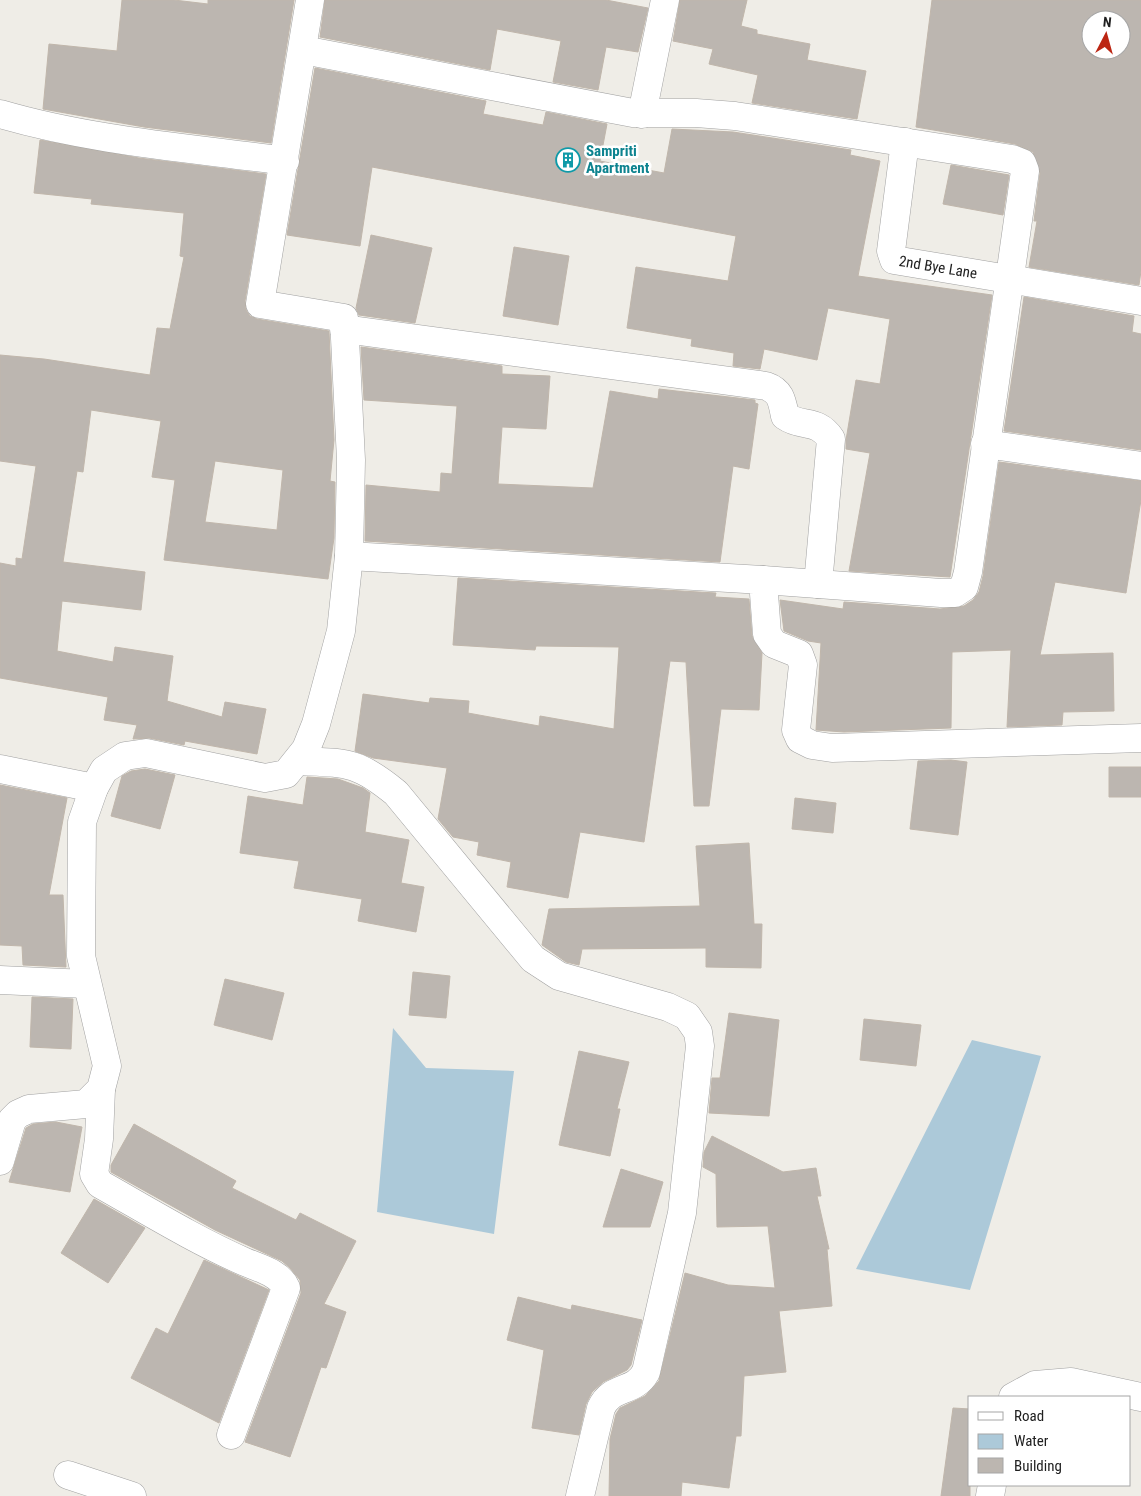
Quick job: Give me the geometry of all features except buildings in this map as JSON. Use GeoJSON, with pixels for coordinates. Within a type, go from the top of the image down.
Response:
{"type":"FeatureCollection","features":[{"type":"Feature","properties":{"kind":"street"},"geometry":{"type":"LineString","coordinates":[[231,1435],[286,1288],[283,1281],[273,1274],[227,1254],[100,1184],[94,1174],[99,1139],[101,1090],[107,1066],[86,984],[81,956],[82,822],[94,788],[104,770],[125,756],[146,753],[265,778],[286,774],[306,749],[316,724],[341,630],[349,556],[351,460],[344,318],[260,304],[274,209],[285,161],[310,0]]}},
{"type":"Feature","properties":{"kind":"street"},"geometry":{"type":"LineString","coordinates":[[642,114],[665,0]]}},
{"type":"Feature","properties":{"kind":"street"},"geometry":{"type":"LineString","coordinates":[[303,50],[642,114],[696,113],[735,116],[1012,159],[1022,163],[1025,171],[968,572],[964,588],[955,593],[941,593],[763,580],[349,556]]}},
{"type":"Feature","properties":{"kind":"street"},"geometry":{"type":"LineString","coordinates":[[0,114],[95,136],[285,161]]}},
{"type":"Feature","properties":{"kind":"street","name":"2nd Bye Lane"},"geometry":{"type":"LineString","coordinates":[[905,142],[891,250],[894,260],[1010,278]]}},
{"type":"Feature","properties":{"kind":"street"},"geometry":{"type":"LineString","coordinates":[[1010,278],[1141,301]]}},
{"type":"Feature","properties":{"kind":"street"},"geometry":{"type":"LineString","coordinates":[[344,329],[766,386],[775,389],[781,397],[785,416],[820,427],[831,439],[818,584]]}},
{"type":"Feature","properties":{"kind":"street"},"geometry":{"type":"LineString","coordinates":[[985,444],[1141,466]]}},
{"type":"Feature","properties":{"kind":"street"},"geometry":{"type":"LineString","coordinates":[[763,580],[767,634],[774,644],[799,654],[803,665],[796,730],[800,739],[812,745],[832,748],[1141,738]]}},
{"type":"Feature","properties":{"kind":"street"},"geometry":{"type":"LineString","coordinates":[[298,761],[348,763],[373,774],[396,793],[533,959],[559,976],[668,1007],[687,1016],[698,1032],[700,1046],[682,1212],[646,1372],[641,1381],[633,1387],[612,1392],[606,1399],[580,1496]]}},
{"type":"Feature","properties":{"kind":"street"},"geometry":{"type":"LineString","coordinates":[[0,770],[94,788]]}},
{"type":"Feature","properties":{"kind":"street"},"geometry":{"type":"LineString","coordinates":[[0,980],[86,984]]}},
{"type":"Feature","properties":{"kind":"street"},"geometry":{"type":"LineString","coordinates":[[0,1161],[12,1120],[18,1114],[29,1109],[86,1104],[101,1090]]}},
{"type":"Feature","properties":{"kind":"street"},"geometry":{"type":"LineString","coordinates":[[1015,1396],[1035,1385],[1071,1382],[1141,1397]]}},
{"type":"Feature","properties":{"kind":"street"},"geometry":{"type":"LineString","coordinates":[[68,1475],[132,1496]]}},
{"type":"Feature","properties":{"kind":"water"},"geometry":{"type":"Polygon","coordinates":[[[393,1028],[426,1068],[514,1071],[494,1234],[377,1212],[393,1028]]]}},
{"type":"Feature","properties":{"kind":"water"},"geometry":{"type":"Polygon","coordinates":[[[972,1040],[1041,1056],[970,1290],[856,1269],[972,1040]]]}},
{"type":"Feature","properties":{"kind":"place","name":"Sampriti Apartment"},"geometry":{"type":"Point","coordinates":[568,160]}}]}
